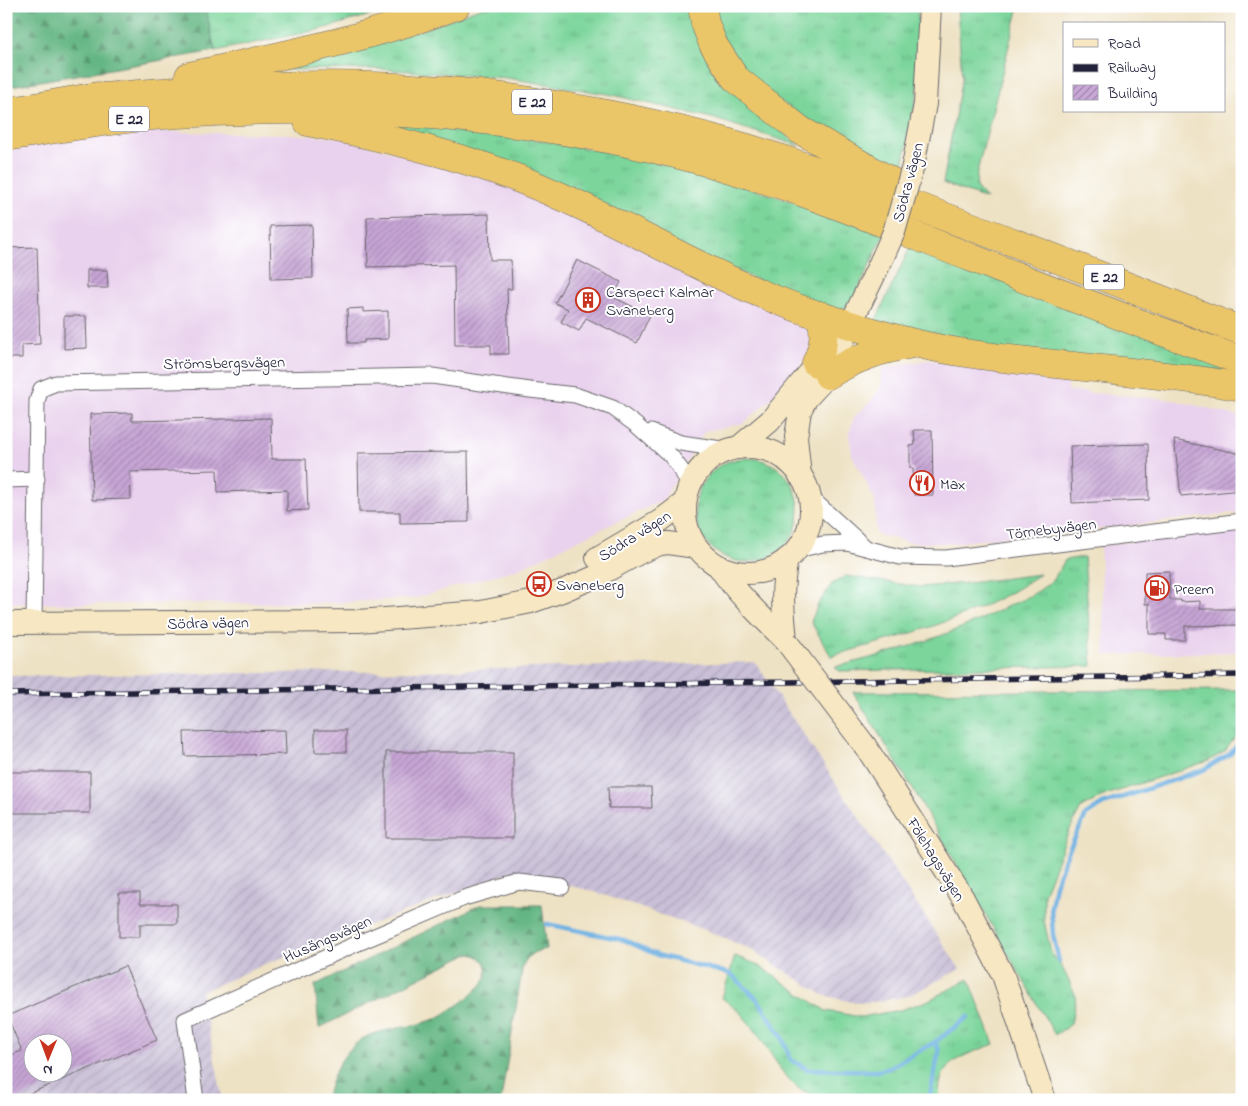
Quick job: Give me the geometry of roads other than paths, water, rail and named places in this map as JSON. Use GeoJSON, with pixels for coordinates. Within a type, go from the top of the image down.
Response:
{"type":"FeatureCollection","features":[{"type":"Feature","properties":{"kind":"highway"},"geometry":{"type":"LineString","coordinates":[[82,99],[323,45],[428,17],[456,6]]}},
{"type":"Feature","properties":{"kind":"highway"},"geometry":{"type":"LineString","coordinates":[[702,6],[705,23],[713,44],[735,78],[757,97],[800,130],[966,224]]}},
{"type":"Feature","properties":{"kind":"highway","name":"E 22"},"geometry":{"type":"LineString","coordinates":[[6,112],[82,99],[175,90],[324,84],[477,94],[572,108],[655,125],[744,147],[966,224],[1242,331]]}},
{"type":"Feature","properties":{"kind":"highway","name":"E 22"},"geometry":{"type":"LineString","coordinates":[[6,137],[97,123],[176,114],[323,110],[397,112],[474,119],[567,132],[649,148],[735,171],[820,198],[1102,310],[1242,360]]}},
{"type":"Feature","properties":{"kind":"highway"},"geometry":{"type":"LineString","coordinates":[[253,111],[416,146],[505,174],[569,201],[710,271],[761,293],[820,315],[914,344],[959,352],[1194,379],[1242,388]]}},
{"type":"Feature","properties":{"kind":"highway"},"geometry":{"type":"LineString","coordinates":[[820,315],[824,326],[822,369],[885,349],[914,344]]}},
{"type":"Feature","properties":{"kind":"main road","name":"Södra vägen"},"geometry":{"type":"LineString","coordinates":[[924,6],[929,30]]}},
{"type":"Feature","properties":{"kind":"main road","name":"Södra vägen"},"geometry":{"type":"LineString","coordinates":[[804,486],[796,437],[800,411],[822,369],[850,325],[882,259],[896,224],[913,166],[925,104],[930,6]]}},
{"type":"Feature","properties":{"kind":"main road","name":"Södra vägen"},"geometry":{"type":"LineString","coordinates":[[733,449],[770,421],[822,369]]}},
{"type":"Feature","properties":{"kind":"main road"},"geometry":{"type":"LineString","coordinates":[[754,448],[777,454],[790,464],[804,486],[810,514],[806,533],[785,559],[746,574],[719,567],[706,558],[696,546],[686,526],[687,494],[696,474],[716,456],[733,449],[754,448]]}},
{"type":"Feature","properties":{"kind":"main road","name":"Södra vägen"},"geometry":{"type":"LineString","coordinates":[[410,618],[501,596],[562,575],[635,537],[687,494]]}},
{"type":"Feature","properties":{"kind":"main road","name":"Södra vägen"},"geometry":{"type":"LineString","coordinates":[[6,624],[358,621],[481,612],[531,602],[562,591],[597,576],[651,547],[668,544],[696,546]]}},
{"type":"Feature","properties":{"kind":"main road","name":"Fölehagsvägen"},"geometry":{"type":"LineString","coordinates":[[785,559],[769,597],[786,641]]}},
{"type":"Feature","properties":{"kind":"main road","name":"Fölehagsvägen"},"geometry":{"type":"LineString","coordinates":[[719,567],[732,586],[750,606],[786,641],[866,747],[963,898],[1003,974],[1045,1100]]}},
{"type":"Feature","properties":{"kind":"street","name":"Strömsbergsvägen"},"geometry":{"type":"LineString","coordinates":[[34,624],[37,402],[41,389],[56,383],[432,376],[575,395],[612,408],[636,425],[671,456],[682,471],[687,494]]}},
{"type":"Feature","properties":{"kind":"street","name":"Strömsbergsvägen"},"geometry":{"type":"LineString","coordinates":[[636,425],[681,443],[733,449]]}},
{"type":"Feature","properties":{"kind":"street"},"geometry":{"type":"LineString","coordinates":[[6,480],[37,479]]}},
{"type":"Feature","properties":{"kind":"street","name":"Törnebyvägen"},"geometry":{"type":"LineString","coordinates":[[804,486],[865,546]]}},
{"type":"Feature","properties":{"kind":"street","name":"Törnebyvägen"},"geometry":{"type":"LineString","coordinates":[[785,559],[833,543],[865,546],[900,557],[946,558],[1242,521]]}},
{"type":"Feature","properties":{"kind":"street","name":"Husängsvägen"},"geometry":{"type":"LineString","coordinates":[[196,1100],[185,1020],[464,898],[519,882],[562,888]]}},
{"type":"Feature","properties":{"kind":"waterway"},"geometry":{"type":"LineString","coordinates":[[1059,961],[1053,935],[1051,907],[1055,885],[1067,854],[1086,815],[1103,804],[1203,770],[1230,754],[1242,740]]}},
{"type":"Feature","properties":{"kind":"waterway"},"geometry":{"type":"LineString","coordinates":[[547,924],[624,940],[657,955],[731,974],[758,1000],[782,1037],[791,1060],[807,1069],[877,1071],[889,1068],[935,1042],[968,1017]]}},
{"type":"Feature","properties":{"kind":"waterway"},"geometry":{"type":"LineString","coordinates":[[929,1100],[939,1051],[935,1042]]}},
{"type":"Feature","properties":{"kind":"railway"},"geometry":{"type":"LineString","coordinates":[[6,694],[1242,675]]}},
{"type":"Feature","properties":{"kind":"place","name":"Carspect Kalmar Svaneberg"},"geometry":{"type":"Point","coordinates":[588,300]}},
{"type":"Feature","properties":{"kind":"place","name":"Max"},"geometry":{"type":"Point","coordinates":[922,483]}},
{"type":"Feature","properties":{"kind":"place","name":"Svaneberg"},"geometry":{"type":"Point","coordinates":[539,584]}},
{"type":"Feature","properties":{"kind":"place","name":"Preem"},"geometry":{"type":"Point","coordinates":[1157,588]}}]}
